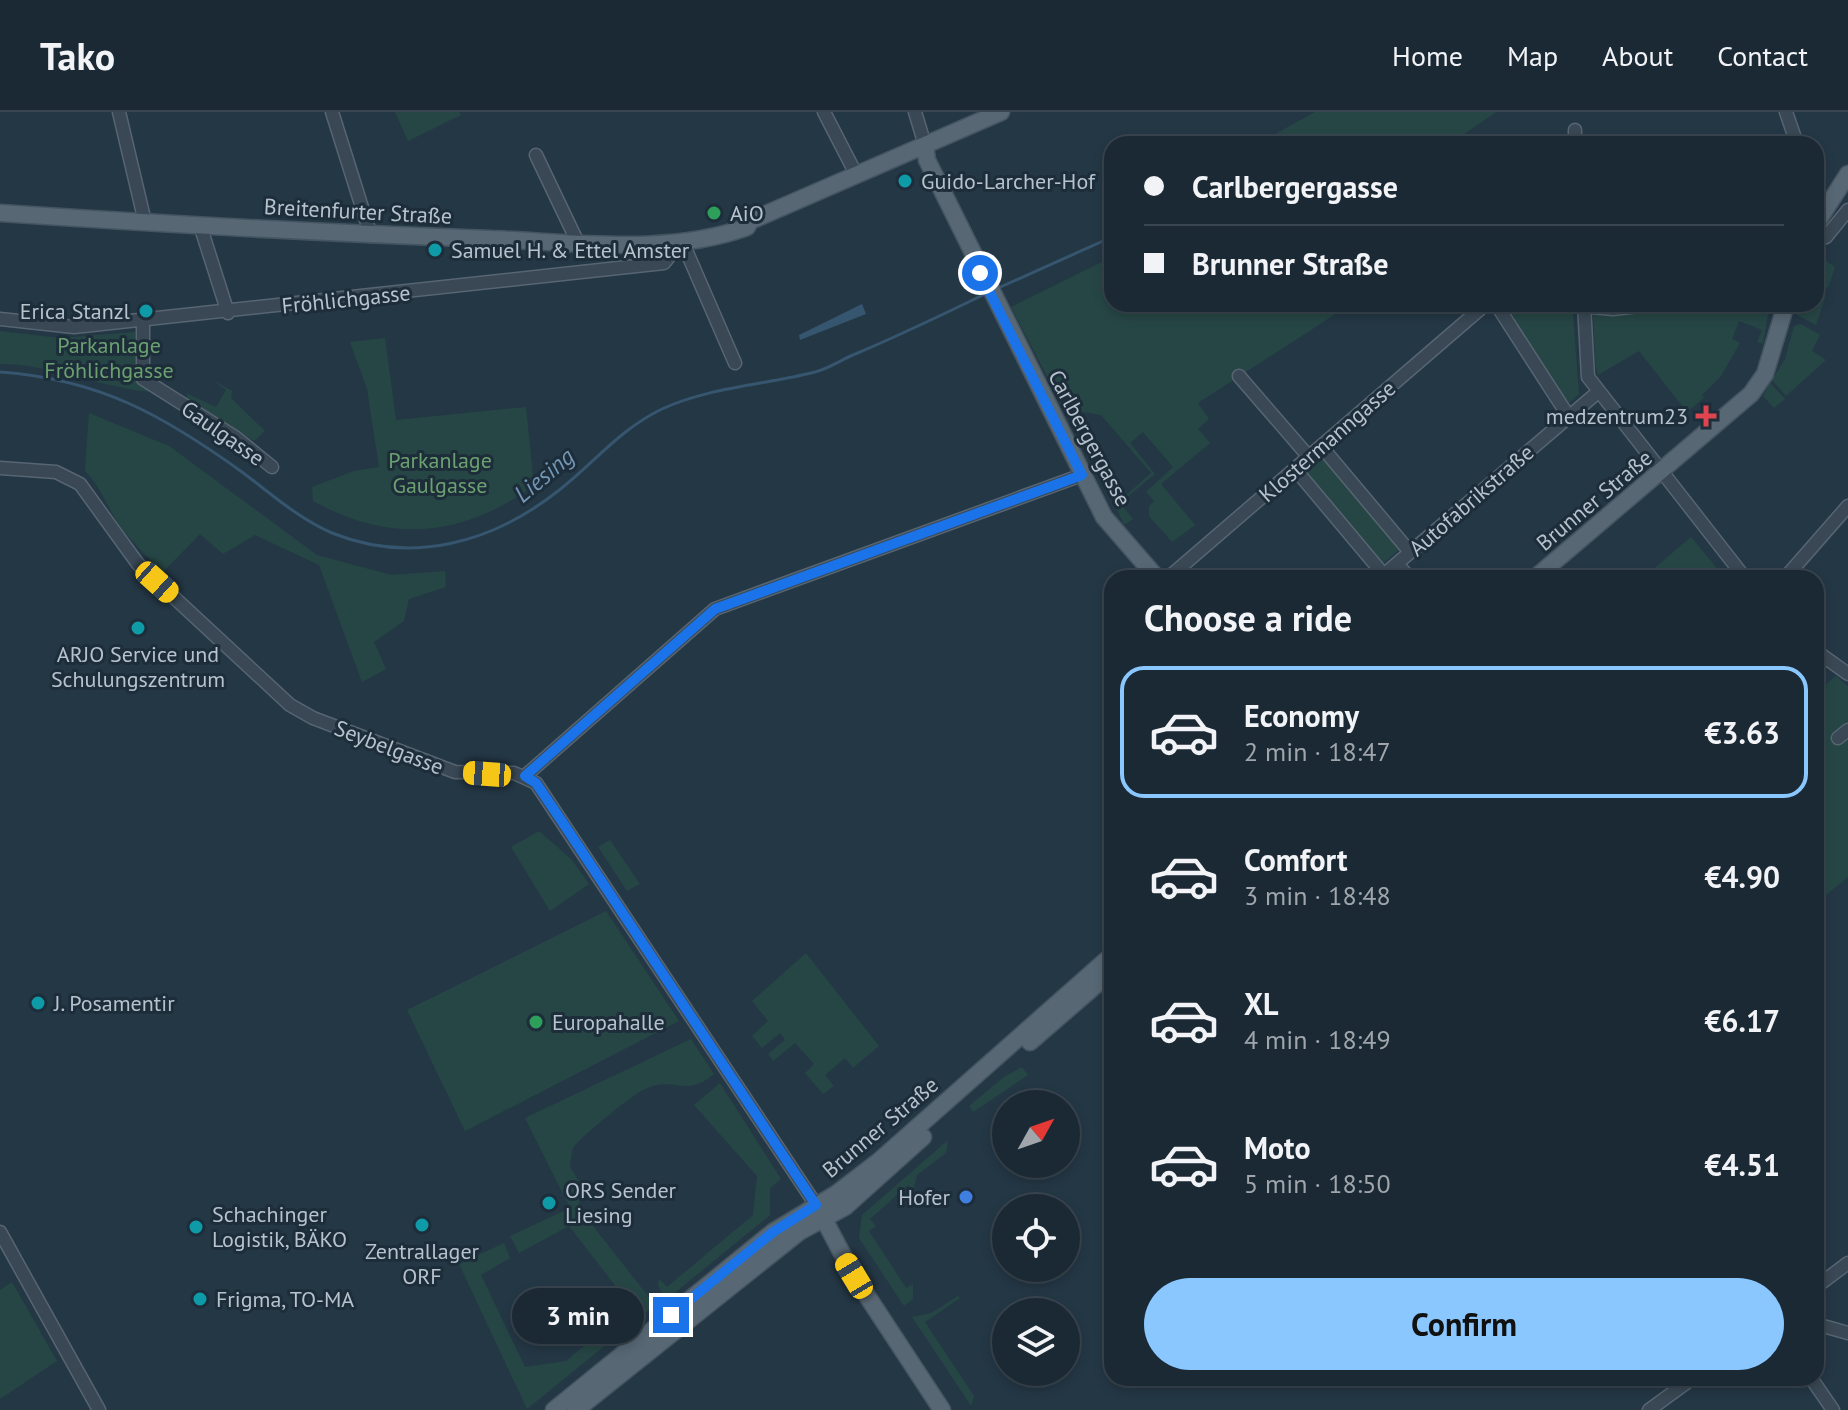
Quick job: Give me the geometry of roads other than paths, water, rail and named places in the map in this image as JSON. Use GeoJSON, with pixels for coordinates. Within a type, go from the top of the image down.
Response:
{"type":"FeatureCollection","features":[{"type":"Feature","properties":{"kind":"main road","name":"Breitenfurter Straße"},"geometry":{"type":"LineString","coordinates":[[0,213],[371,236],[578,243],[682,241],[713,235],[716,229],[743,220],[750,221],[1001,112]]}},
{"type":"Feature","properties":{"kind":"main road","name":"Carlbergergasse"},"geometry":{"type":"LineString","coordinates":[[925,145],[927,160],[982,275],[1104,517],[1150,570]]}},
{"type":"Feature","properties":{"kind":"main road"},"geometry":{"type":"LineString","coordinates":[[1824,212],[1848,174]]}},
{"type":"Feature","properties":{"kind":"main road","name":"Brunner Straße"},"geometry":{"type":"LineString","coordinates":[[1545,570],[1735,410],[1760,382],[1777,341],[1784,312]]}},
{"type":"Feature","properties":{"kind":"main road","name":"Brunner Straße"},"geometry":{"type":"LineString","coordinates":[[576,1410],[799,1232],[1104,962]]}},
{"type":"Feature","properties":{"kind":"main road","name":"Brunner Straße"},"geometry":{"type":"LineString","coordinates":[[554,1410],[773,1232],[856,1198],[1104,978]]}},
{"type":"Feature","properties":{"kind":"main road"},"geometry":{"type":"LineString","coordinates":[[820,1212],[854,1276],[942,1410]]}},
{"type":"Feature","properties":{"kind":"street"},"geometry":{"type":"LineString","coordinates":[[119,112],[145,222]]}},
{"type":"Feature","properties":{"kind":"street"},"geometry":{"type":"LineString","coordinates":[[332,112],[371,236]]}},
{"type":"Feature","properties":{"kind":"street"},"geometry":{"type":"LineString","coordinates":[[824,112],[857,176]]}},
{"type":"Feature","properties":{"kind":"street"},"geometry":{"type":"LineString","coordinates":[[915,112],[925,145]]}},
{"type":"Feature","properties":{"kind":"street"},"geometry":{"type":"LineString","coordinates":[[1786,112],[1794,136]]}},
{"type":"Feature","properties":{"kind":"street"},"geometry":{"type":"LineString","coordinates":[[1575,130],[1575,136]]}},
{"type":"Feature","properties":{"kind":"street"},"geometry":{"type":"LineString","coordinates":[[536,155],[578,243]]}},
{"type":"Feature","properties":{"kind":"street"},"geometry":{"type":"LineString","coordinates":[[1824,238],[1848,210]]}},
{"type":"Feature","properties":{"kind":"street"},"geometry":{"type":"LineString","coordinates":[[200,225],[228,313]]}},
{"type":"Feature","properties":{"kind":"street"},"geometry":{"type":"LineString","coordinates":[[682,241],[735,363]]}},
{"type":"Feature","properties":{"kind":"street","name":"Fröhlichgasse"},"geometry":{"type":"LineString","coordinates":[[0,319],[74,327],[228,313],[664,263],[682,241]]}},
{"type":"Feature","properties":{"kind":"street","name":"Klostermanngasse"},"geometry":{"type":"LineString","coordinates":[[1177,570],[1477,312]]}},
{"type":"Feature","properties":{"kind":"street"},"geometry":{"type":"LineString","coordinates":[[1501,312],[1569,417]]}},
{"type":"Feature","properties":{"kind":"street"},"geometry":{"type":"LineString","coordinates":[[1584,312],[1588,377],[1739,570]]}},
{"type":"Feature","properties":{"kind":"street","name":"Gaulgasse"},"geometry":{"type":"LineString","coordinates":[[143,321],[143,379],[223,429],[272,467]]}},
{"type":"Feature","properties":{"kind":"street"},"geometry":{"type":"LineString","coordinates":[[1239,376],[1309,457]]}},
{"type":"Feature","properties":{"kind":"street","name":"Autofabrikstraße"},"geometry":{"type":"LineString","coordinates":[[1390,570],[1598,392]]}},
{"type":"Feature","properties":{"kind":"street"},"geometry":{"type":"LineString","coordinates":[[1321,446],[1410,552]]}},
{"type":"Feature","properties":{"kind":"street","name":"Seybelgasse"},"geometry":{"type":"LineString","coordinates":[[0,468],[56,472],[80,484],[138,564],[290,705],[313,718],[455,772],[525,776]]}},
{"type":"Feature","properties":{"kind":"street"},"geometry":{"type":"LineString","coordinates":[[1295,469],[1376,570]]}},
{"type":"Feature","properties":{"kind":"street"},"geometry":{"type":"LineString","coordinates":[[820,1212],[536,783],[525,776],[715,609],[1082,475]]}},
{"type":"Feature","properties":{"kind":"street"},"geometry":{"type":"LineString","coordinates":[[1792,570],[1848,506]]}},
{"type":"Feature","properties":{"kind":"street"},"geometry":{"type":"LineString","coordinates":[[1397,564],[1403,570]]}},
{"type":"Feature","properties":{"kind":"street"},"geometry":{"type":"LineString","coordinates":[[1824,657],[1848,674]]}},
{"type":"Feature","properties":{"kind":"street"},"geometry":{"type":"LineString","coordinates":[[0,1232],[99,1410]]}},
{"type":"Feature","properties":{"kind":"street"},"geometry":{"type":"LineString","coordinates":[[1824,1281],[1848,1263]]}},
{"type":"Feature","properties":{"kind":"street"},"geometry":{"type":"LineString","coordinates":[[1824,1326],[1848,1333]]}},
{"type":"Feature","properties":{"kind":"street"},"geometry":{"type":"LineString","coordinates":[[1649,1410],[1682,1386]]}},
{"type":"Feature","properties":{"kind":"street"},"geometry":{"type":"LineString","coordinates":[[1816,1386],[1833,1410]]}},
{"type":"Feature","properties":{"kind":"water"},"geometry":{"type":"Polygon","coordinates":[[[862,304],[866,314],[800,340],[799,335],[862,304]]]}},
{"type":"Feature","properties":{"kind":"waterway","name":"Liesing"},"geometry":{"type":"LineString","coordinates":[[996,289],[1104,241]]}},
{"type":"Feature","properties":{"kind":"waterway","name":"Liesing"},"geometry":{"type":"LineString","coordinates":[[0,372],[68,383],[128,403],[157,417],[242,472],[296,513],[332,533],[362,543],[421,547],[450,544],[479,536],[533,509],[571,481],[633,426],[662,409],[718,391],[820,371],[985,294]]}},
{"type":"Feature","properties":{"kind":"place","name":"Guido-Larcher-Hof"},"geometry":{"type":"Point","coordinates":[905,181]}},
{"type":"Feature","properties":{"kind":"place","name":"AiO"},"geometry":{"type":"Point","coordinates":[714,213]}},
{"type":"Feature","properties":{"kind":"place","name":"Samuel H. & Ettel Amster"},"geometry":{"type":"Point","coordinates":[435,250]}},
{"type":"Feature","properties":{"kind":"place","name":"Erica Stanzl"},"geometry":{"type":"Point","coordinates":[146,311]}},
{"type":"Feature","properties":{"kind":"place","name":"medzentrum23"},"geometry":{"type":"Point","coordinates":[1706,416]}},
{"type":"Feature","properties":{"kind":"place","name":"ARJO Service und Schulungszentrum"},"geometry":{"type":"Point","coordinates":[138,628]}},
{"type":"Feature","properties":{"kind":"place","name":"J. Posamentir"},"geometry":{"type":"Point","coordinates":[38,1003]}},
{"type":"Feature","properties":{"kind":"place","name":"Europahalle"},"geometry":{"type":"Point","coordinates":[536,1022]}},
{"type":"Feature","properties":{"kind":"place","name":"Hofer"},"geometry":{"type":"Point","coordinates":[966,1197]}},
{"type":"Feature","properties":{"kind":"place","name":"ORS Sender Liesing"},"geometry":{"type":"Point","coordinates":[549,1203]}},
{"type":"Feature","properties":{"kind":"place","name":"Zentrallager ORF"},"geometry":{"type":"Point","coordinates":[422,1225]}},
{"type":"Feature","properties":{"kind":"place","name":"Schachinger Logistik, BÄKO"},"geometry":{"type":"Point","coordinates":[196,1227]}},
{"type":"Feature","properties":{"kind":"place","name":"Frigma, TO-MA"},"geometry":{"type":"Point","coordinates":[200,1299]}},
{"type":"Feature","properties":{"kind":"park label","name":"Parkanlage Fröhlichgasse"},"geometry":{"type":"Point","coordinates":[109,358]}},
{"type":"Feature","properties":{"kind":"park label","name":"Parkanlage Gaulgasse"},"geometry":{"type":"Point","coordinates":[440,472]}}]}
